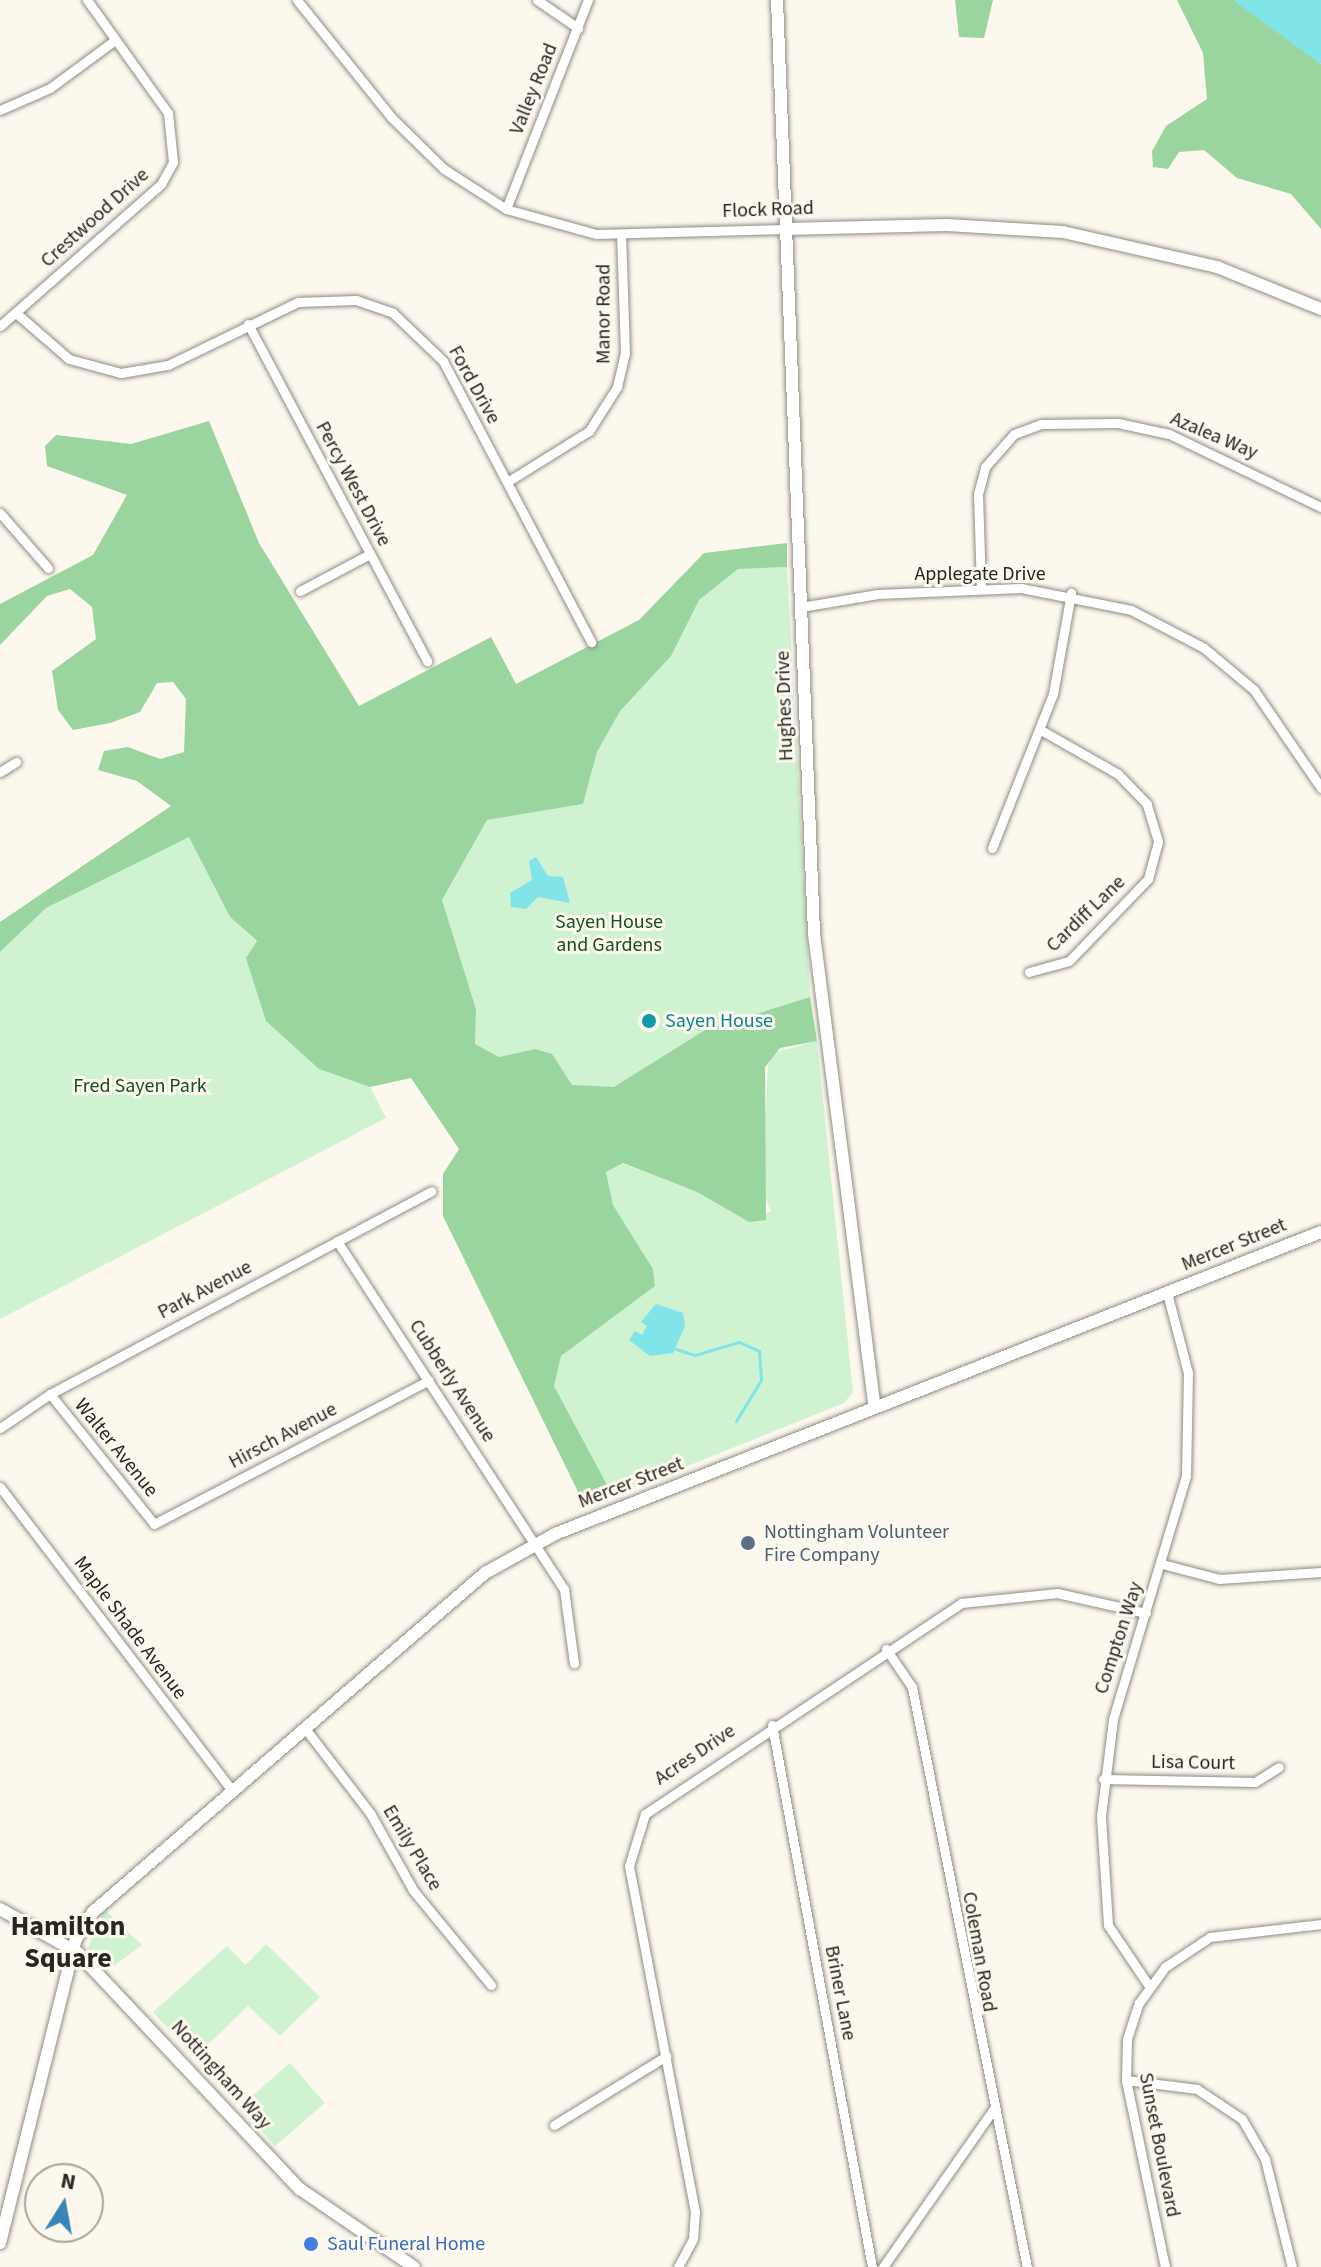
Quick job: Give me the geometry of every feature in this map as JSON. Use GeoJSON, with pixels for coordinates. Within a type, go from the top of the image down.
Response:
{"type":"FeatureCollection","features":[{"type":"Feature","properties":{"kind":"street","name":"Crestwood Drive"},"geometry":{"type":"LineString","coordinates":[[0,326],[161,184],[173,162],[168,113],[87,0]]}},
{"type":"Feature","properties":{"kind":"street","name":"Flock Road"},"geometry":{"type":"LineString","coordinates":[[297,0],[391,117],[444,169],[506,209],[552,225],[621,235],[947,225],[1063,232],[1206,264],[1321,309]]}},
{"type":"Feature","properties":{"kind":"street","name":"Valley Road"},"geometry":{"type":"LineString","coordinates":[[506,209],[578,28],[537,0]]}},
{"type":"Feature","properties":{"kind":"street"},"geometry":{"type":"LineString","coordinates":[[578,28],[588,0]]}},
{"type":"Feature","properties":{"kind":"street","name":"Hughes Drive"},"geometry":{"type":"LineString","coordinates":[[777,0],[814,934],[875,1407]]}},
{"type":"Feature","properties":{"kind":"street"},"geometry":{"type":"LineString","coordinates":[[0,110],[50,88],[115,40]]}},
{"type":"Feature","properties":{"kind":"street","name":"Manor Road"},"geometry":{"type":"LineString","coordinates":[[507,482],[574,444],[610,403],[625,353],[621,235]]}},
{"type":"Feature","properties":{"kind":"street","name":"Ford Drive"},"geometry":{"type":"LineString","coordinates":[[16,313],[69,359],[121,373],[168,365],[248,324],[318,298],[356,300],[393,313],[443,361],[591,642]]}},
{"type":"Feature","properties":{"kind":"street","name":"Percy West Drive"},"geometry":{"type":"LineString","coordinates":[[248,324],[427,661]]}},
{"type":"Feature","properties":{"kind":"street","name":"Azalea Way"},"geometry":{"type":"LineString","coordinates":[[981,589],[980,479],[1002,443],[1041,424],[1118,423],[1169,434],[1321,507]]}},
{"type":"Feature","properties":{"kind":"street"},"geometry":{"type":"LineString","coordinates":[[0,513],[48,568]]}},
{"type":"Feature","properties":{"kind":"street"},"geometry":{"type":"LineString","coordinates":[[300,591],[370,554]]}},
{"type":"Feature","properties":{"kind":"street","name":"Applegate Drive"},"geometry":{"type":"LineString","coordinates":[[801,607],[981,589],[1071,593],[1158,621],[1228,666],[1276,715],[1321,788]]}},
{"type":"Feature","properties":{"kind":"street"},"geometry":{"type":"LineString","coordinates":[[992,848],[1041,730],[1071,593]]}},
{"type":"Feature","properties":{"kind":"street","name":"Cardiff Lane"},"geometry":{"type":"LineString","coordinates":[[1029,972],[1059,967],[1089,941],[1148,879],[1158,841],[1147,804],[1118,774],[1041,730]]}},
{"type":"Feature","properties":{"kind":"street"},"geometry":{"type":"LineString","coordinates":[[0,772],[16,762]]}},
{"type":"Feature","properties":{"kind":"street","name":"Park Avenue"},"geometry":{"type":"LineString","coordinates":[[0,1428],[50,1394],[431,1191]]}},
{"type":"Feature","properties":{"kind":"street","name":"Mercer Street"},"geometry":{"type":"LineString","coordinates":[[0,2243],[78,1953],[76,1939],[93,1912],[485,1573],[536,1542],[1321,1232]]}},
{"type":"Feature","properties":{"kind":"street","name":"Cubberly Avenue"},"geometry":{"type":"LineString","coordinates":[[337,1241],[564,1589],[574,1663]]}},
{"type":"Feature","properties":{"kind":"street","name":"Compton Way"},"geometry":{"type":"LineString","coordinates":[[1149,1986],[1108,1925],[1103,1779],[1118,1696],[1182,1499],[1190,1430],[1183,1339],[1167,1293]]}},
{"type":"Feature","properties":{"kind":"street","name":"Hirsch Avenue"},"geometry":{"type":"LineString","coordinates":[[154,1524],[429,1380]]}},
{"type":"Feature","properties":{"kind":"street","name":"Walter Avenue"},"geometry":{"type":"LineString","coordinates":[[50,1394],[154,1524]]}},
{"type":"Feature","properties":{"kind":"street","name":"Maple Shade Avenue"},"geometry":{"type":"LineString","coordinates":[[0,1487],[232,1790]]}},
{"type":"Feature","properties":{"kind":"street"},"geometry":{"type":"LineString","coordinates":[[1162,1564],[1219,1579],[1321,1572]]}},
{"type":"Feature","properties":{"kind":"street","name":"Acres Drive"},"geometry":{"type":"LineString","coordinates":[[678,2267],[693,2239],[695,2212],[629,1866],[633,1837],[656,1802],[886,1649],[973,1600],[1069,1594],[1146,1613]]}},
{"type":"Feature","properties":{"kind":"street","name":"Coleman Road"},"geometry":{"type":"LineString","coordinates":[[886,1649],[912,1687],[993,2110],[1027,2267]]}},
{"type":"Feature","properties":{"kind":"street","name":"Briner Lane"},"geometry":{"type":"LineString","coordinates":[[772,1725],[872,2267]]}},
{"type":"Feature","properties":{"kind":"street","name":"Emily Place"},"geometry":{"type":"LineString","coordinates":[[304,1727],[370,1813],[413,1890],[491,1985]]}},
{"type":"Feature","properties":{"kind":"street","name":"Lisa Court"},"geometry":{"type":"LineString","coordinates":[[1103,1779],[1255,1782],[1279,1767]]}},
{"type":"Feature","properties":{"kind":"street","name":"Nottingham Way"},"geometry":{"type":"LineString","coordinates":[[0,1909],[78,1953],[300,2189],[414,2267]]}},
{"type":"Feature","properties":{"kind":"street","name":"Sunset Boulevard"},"geometry":{"type":"LineString","coordinates":[[1165,2267],[1126,2080],[1127,2039],[1149,1986],[1179,1954],[1210,1937],[1321,1924]]}},
{"type":"Feature","properties":{"kind":"street"},"geometry":{"type":"LineString","coordinates":[[554,2125],[666,2056]]}},
{"type":"Feature","properties":{"kind":"street"},"geometry":{"type":"LineString","coordinates":[[1126,2080],[1197,2089],[1242,2119],[1265,2159],[1292,2267]]}},
{"type":"Feature","properties":{"kind":"street"},"geometry":{"type":"LineString","coordinates":[[883,2267],[993,2110]]}},
{"type":"Feature","properties":{"kind":"green space"},"geometry":{"type":"Polygon","coordinates":[[[955,0],[993,0],[984,38],[959,37],[955,0]]]}},
{"type":"Feature","properties":{"kind":"green space"},"geometry":{"type":"Polygon","coordinates":[[[1177,0],[1235,0],[1321,64],[1321,229],[1291,194],[1237,178],[1204,150],[1179,152],[1168,169],[1153,167],[1152,151],[1166,126],[1207,99],[1203,53],[1177,0]]]}},
{"type":"Feature","properties":{"kind":"green space"},"geometry":{"type":"Polygon","coordinates":[[[209,421],[259,543],[359,706],[491,637],[516,684],[639,620],[704,553],[787,543],[787,567],[738,569],[699,600],[671,656],[620,711],[597,752],[583,804],[487,820],[442,900],[476,1009],[475,1044],[499,1057],[535,1049],[552,1054],[572,1085],[614,1087],[705,1030],[810,997],[817,1041],[780,1048],[765,1067],[766,1220],[749,1222],[697,1192],[623,1163],[606,1172],[613,1205],[653,1269],[655,1286],[561,1356],[554,1386],[613,1496],[598,1503],[584,1504],[443,1216],[443,1174],[459,1149],[411,1078],[370,1087],[319,1069],[266,1021],[246,958],[257,941],[230,917],[189,837],[46,908],[0,952],[0,922],[171,806],[137,781],[98,770],[104,751],[128,747],[160,759],[184,752],[186,699],[173,682],[157,683],[140,712],[110,723],[73,730],[58,710],[52,671],[96,639],[92,607],[70,589],[47,596],[0,645],[0,604],[93,555],[127,495],[47,466],[45,446],[56,435],[131,444],[209,421]]]}},
{"type":"Feature","properties":{"kind":"green space","name":"Sayen House and Gardens"},"geometry":{"type":"Polygon","coordinates":[[[787,567],[810,997],[705,1030],[613,1088],[572,1085],[535,1049],[499,1057],[475,1044],[476,1009],[442,900],[487,820],[583,804],[597,752],[620,710],[671,656],[698,600],[738,569],[787,567]]]}},
{"type":"Feature","properties":{"kind":"green space","name":"Fred Sayen Park"},"geometry":{"type":"Polygon","coordinates":[[[189,836],[230,917],[257,942],[319,1069],[370,1087],[386,1118],[0,1319],[0,952],[46,908],[189,836]]]}},
{"type":"Feature","properties":{"kind":"green space"},"geometry":{"type":"Polygon","coordinates":[[[817,1041],[853,1392],[844,1403],[613,1496],[554,1386],[561,1356],[655,1286],[653,1269],[613,1205],[606,1172],[622,1163],[697,1192],[749,1222],[771,1211],[761,1187],[769,1054],[817,1041]]]}},
{"type":"Feature","properties":{"kind":"green space"},"geometry":{"type":"Polygon","coordinates":[[[104,1909],[142,1945],[107,1971],[88,1948],[104,1909]]]}},
{"type":"Feature","properties":{"kind":"green space"},"geometry":{"type":"Polygon","coordinates":[[[266,1944],[320,1997],[280,2036],[248,2006],[195,2057],[153,2012],[227,1946],[245,1965],[266,1944]]]}},
{"type":"Feature","properties":{"kind":"green space"},"geometry":{"type":"Polygon","coordinates":[[[290,2063],[325,2103],[275,2146],[240,2106],[290,2063]]]}},
{"type":"Feature","properties":{"kind":"water"},"geometry":{"type":"Polygon","coordinates":[[[1235,0],[1321,0],[1321,64],[1238,4],[1235,0]]]}},
{"type":"Feature","properties":{"kind":"water"},"geometry":{"type":"Polygon","coordinates":[[[536,857],[548,876],[563,877],[570,903],[538,897],[526,909],[511,907],[510,893],[532,880],[529,861],[536,857]]]}},
{"type":"Feature","properties":{"kind":"water"},"geometry":{"type":"Polygon","coordinates":[[[656,1304],[683,1313],[685,1326],[673,1353],[650,1356],[629,1340],[635,1331],[642,1335],[647,1326],[641,1322],[656,1304]]]}},
{"type":"Feature","properties":{"kind":"waterway"},"geometry":{"type":"LineString","coordinates":[[676,1349],[695,1355],[739,1342],[759,1351],[761,1380],[736,1421]]}},
{"type":"Feature","properties":{"kind":"place","name":"Sayen House"},"geometry":{"type":"Point","coordinates":[649,1021]}},
{"type":"Feature","properties":{"kind":"place","name":"Nottingham Volunteer Fire Company"},"geometry":{"type":"Point","coordinates":[748,1543]}},
{"type":"Feature","properties":{"kind":"place","name":"Saul Funeral Home"},"geometry":{"type":"Point","coordinates":[311,2244]}},
{"type":"Feature","properties":{"kind":"district","name":"Hamilton Square"},"geometry":{"type":"Point","coordinates":[68,1942]}}]}
